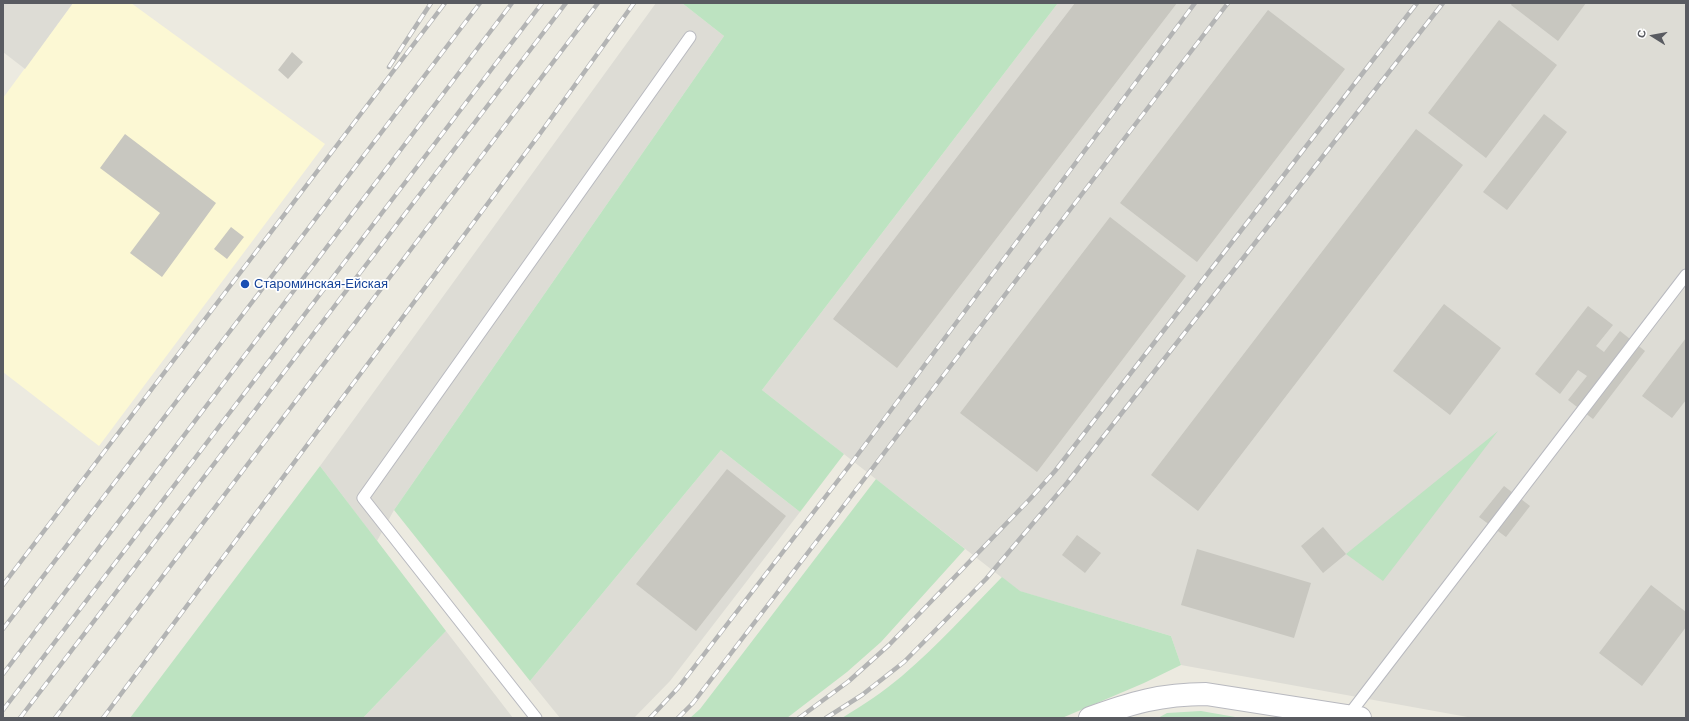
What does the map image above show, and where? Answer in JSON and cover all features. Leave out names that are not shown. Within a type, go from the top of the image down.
[{"type":"street","points":[[1090,718],[1129,704],[1163,696],[1185,694],[1206,694],[1354,717]]},
{"type":"lane","points":[[536,718],[363,498],[690,37]]},
{"type":"lane","points":[[1354,717],[1686,275]]},
{"type":"shaded area","points":[[3,3],[73,3],[25,69],[3,52]]},
{"type":"shaded area","points":[[73,3],[131,3],[325,144],[99,446],[3,372],[3,98]]},
{"type":"shaded area","points":[[656,3],[682,3],[724,36],[394,510],[377,541],[320,466]]},
{"type":"shaded area","points":[[1058,3],[1686,3],[1686,718],[1473,718],[1181,665],[1171,636],[1019,591],[762,390]]},
{"type":"shaded area","points":[[721,450],[800,512],[670,681],[634,718],[560,718],[530,681]]},
{"type":"shaded area","points":[[446,631],[513,718],[363,718]]},
{"type":"green space","points":[[682,3],[1058,3],[762,390],[844,454],[800,512],[721,450],[530,681],[394,510],[724,36]]},
{"type":"green space","points":[[1498,431],[1383,581],[1346,554]]},
{"type":"green space","points":[[320,466],[446,631],[363,718],[130,718]]},
{"type":"green space","points":[[876,479],[965,549],[881,642],[847,672],[787,718],[690,718],[700,709]]},
{"type":"green space","points":[[1002,577],[1020,591],[1171,636],[1181,665],[1144,683],[1062,718],[842,718],[873,698],[915,665]]},
{"type":"green space","points":[[1201,711],[1241,718],[1158,718],[1167,713]]},
{"type":"building","points":[[1075,3],[1177,3],[897,368],[833,319]]},
{"type":"building","points":[[1512,3],[1586,3],[1558,41],[1511,5]]},
{"type":"building","points":[[1268,10],[1345,69],[1197,262],[1120,203]]},
{"type":"building","points":[[1499,20],[1557,65],[1486,158],[1428,113]]},
{"type":"building","points":[[292,52],[303,62],[288,79],[278,70]]},
{"type":"building","points":[[1544,114],[1567,132],[1507,210],[1483,192]]},
{"type":"building","points":[[1416,129],[1463,165],[1198,511],[1151,475]]},
{"type":"building","points":[[125,134],[216,203],[162,277],[130,253],[160,213],[100,168]]},
{"type":"building","points":[[1110,217],[1186,276],[1037,472],[960,413]]},
{"type":"building","points":[[231,227],[244,237],[227,259],[214,249]]},
{"type":"building","points":[[1444,304],[1501,348],[1450,415],[1393,371]]},
{"type":"building","points":[[1588,306],[1613,325],[1596,346],[1604,352],[1620,331],[1645,351],[1593,419],[1568,400],[1587,376],[1578,370],[1560,394],[1535,374]]},
{"type":"building","points":[[1686,338],[1686,400],[1672,418],[1642,396]]},
{"type":"building","points":[[727,469],[786,516],[696,631],[636,584]]},
{"type":"building","points":[[1504,486],[1530,506],[1506,537],[1479,517]]},
{"type":"building","points":[[1323,527],[1346,554],[1323,573],[1301,546]]},
{"type":"building","points":[[1077,535],[1101,553],[1085,573],[1062,555]]},
{"type":"building","points":[[1197,549],[1311,583],[1294,638],[1181,605]]},
{"type":"building","points":[[1651,585],[1686,612],[1686,627],[1642,686],[1599,653]]},
{"type":"railway","points":[[389,67],[431,3]]},
{"type":"railway","points":[[3,585],[445,3]]},
{"type":"railway","points":[[3,629],[480,3]]},
{"type":"railway","points":[[3,674],[512,3]]},
{"type":"railway","points":[[3,710],[542,3]]},
{"type":"railway","points":[[20,718],[566,3]]},
{"type":"railway","points":[[55,718],[598,3]]},
{"type":"railway","points":[[103,718],[539,135],[634,3]]},
{"type":"railway","points":[[650,718],[678,688],[853,461],[1195,3]]},
{"type":"railway","points":[[678,718],[693,703],[1228,3]]},
{"type":"railway","points":[[799,718],[849,681],[889,645],[1030,499],[1055,471],[1417,3]]},
{"type":"railway","points":[[826,718],[862,695],[904,662],[986,579],[1067,483],[1443,3]]},
{"type":"place","name":"Староминская-Ейская","points":[[245,284]]}]
